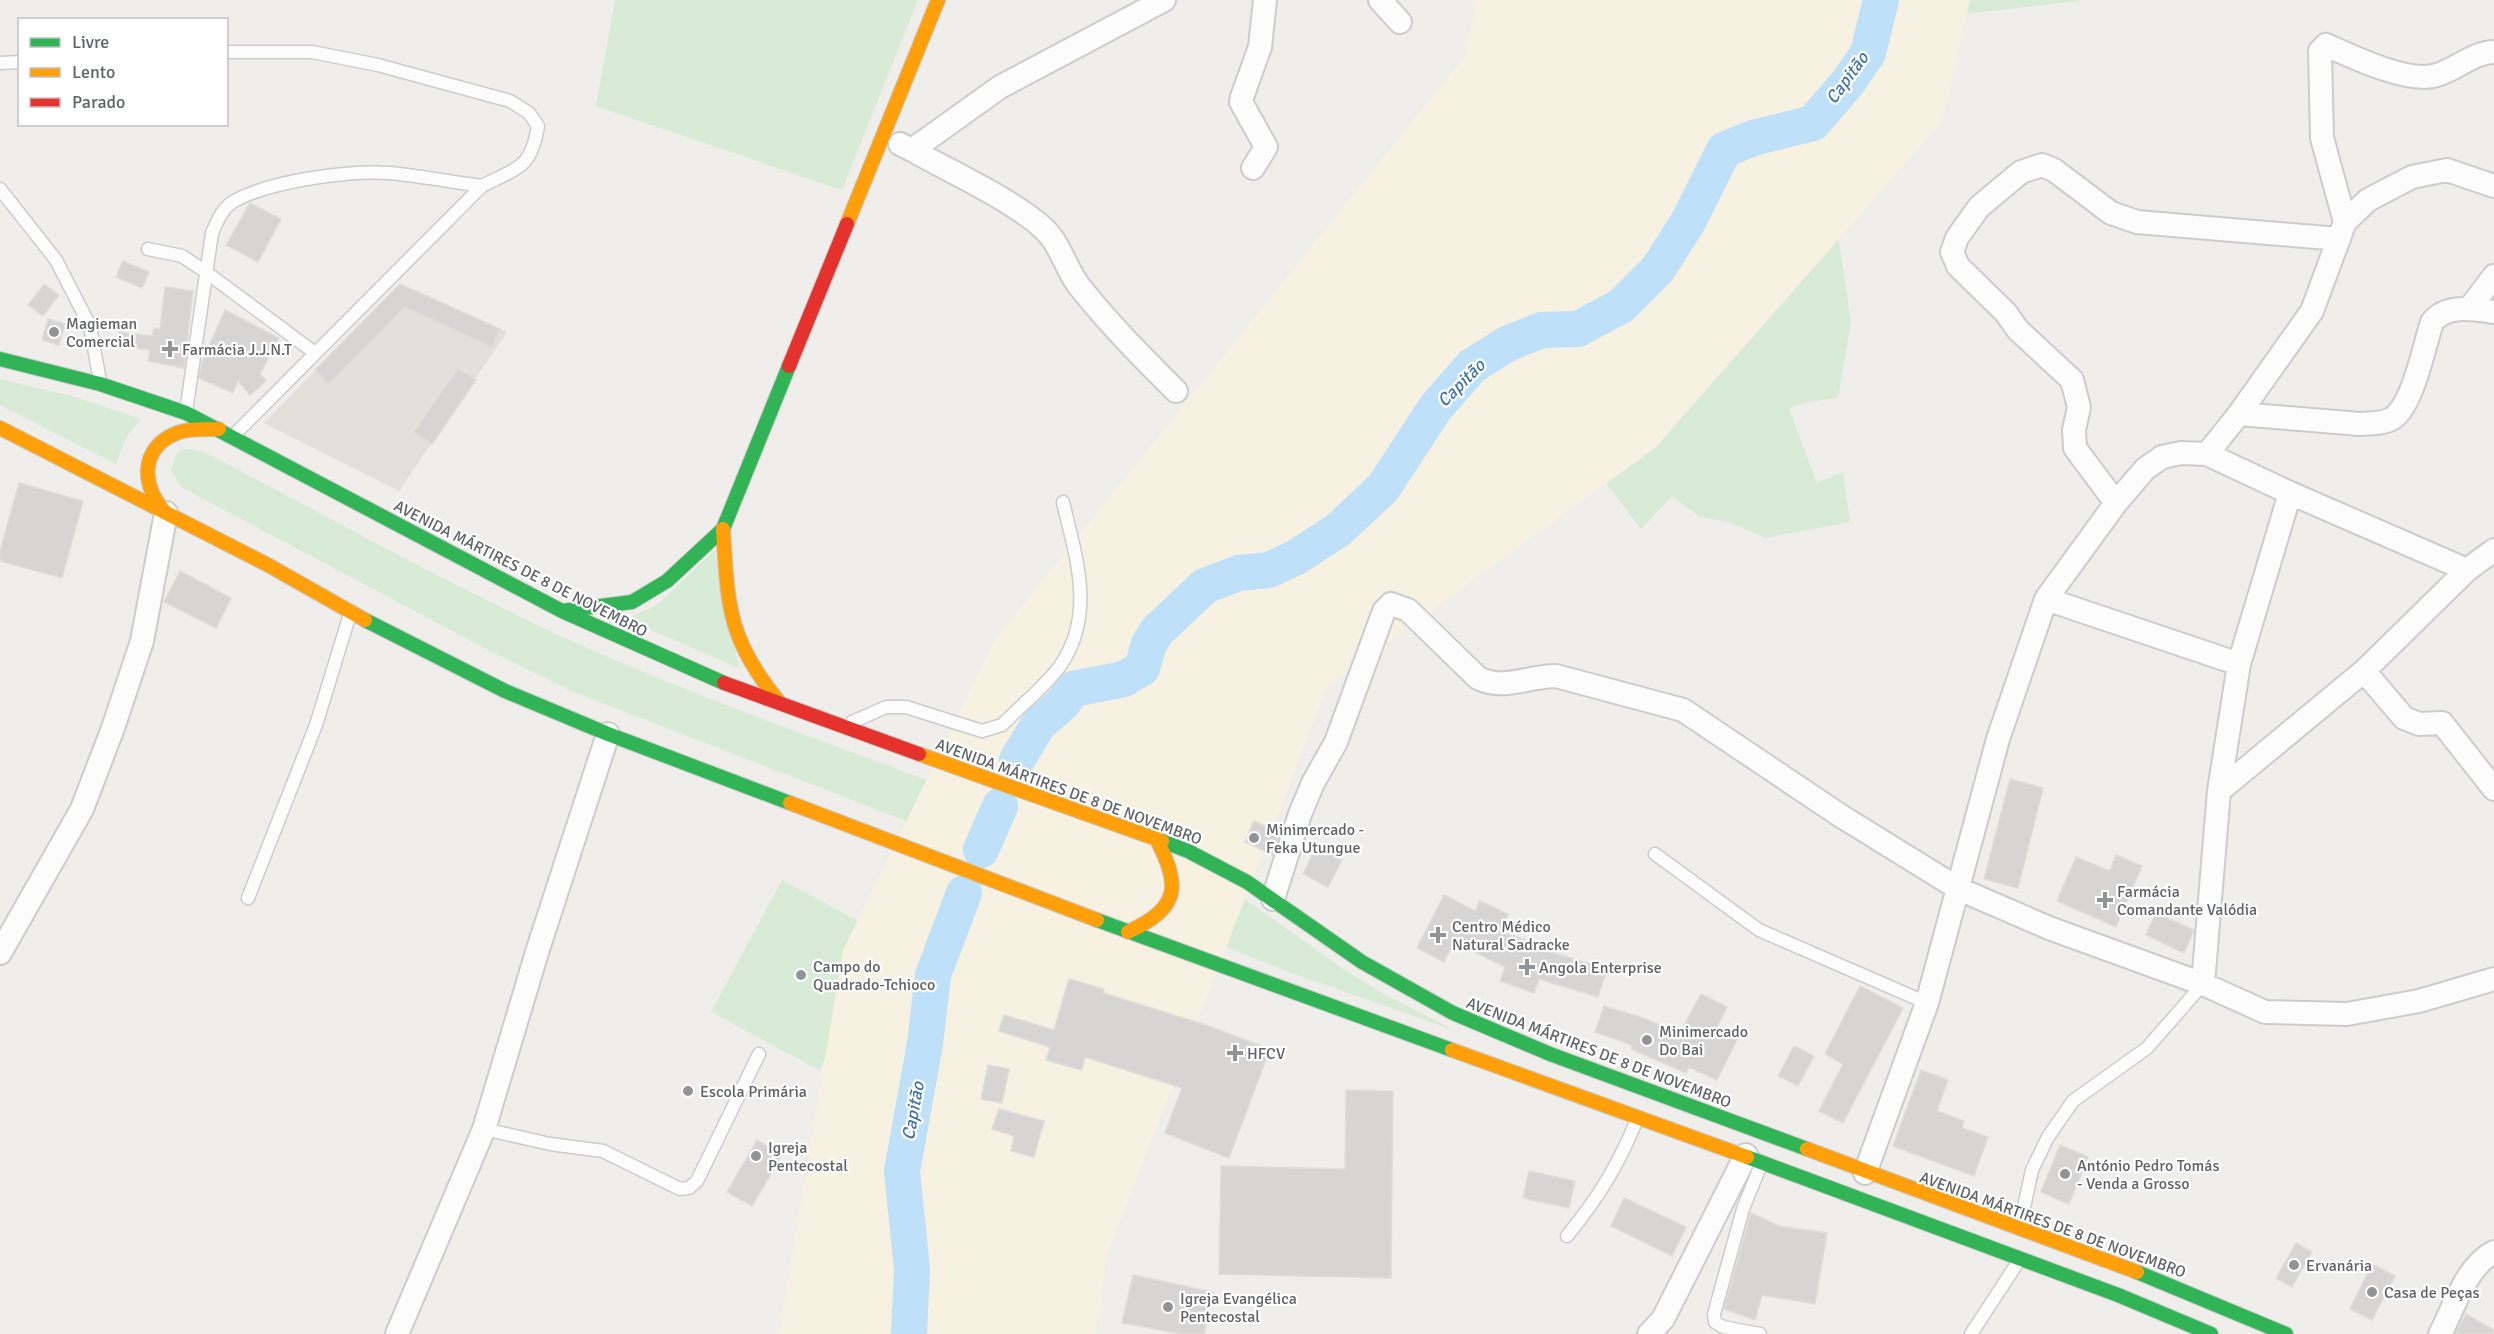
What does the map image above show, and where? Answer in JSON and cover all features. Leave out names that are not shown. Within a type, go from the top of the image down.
[{"type":"main road","points":[[562,611],[632,602],[667,581],[723,529],[938,0]]},
{"type":"main road","name":"AVENIDA MÁRTIRES DE 8 DE NOVEMBRO","points":[[0,359],[100,384],[186,413],[562,611],[708,677],[1156,838],[1219,866],[1273,899],[1362,962],[1453,1013],[1550,1054],[1865,1173],[2167,1283],[2286,1334]]},
{"type":"main road","points":[[0,428],[268,565],[351,613],[504,691],[608,734],[1128,932],[1754,1158],[2021,1258],[2211,1334]]},
{"type":"main road","points":[[166,513],[156,503],[147,483],[154,453],[162,442],[176,433],[219,429]]},
{"type":"main road","points":[[723,529],[728,607],[736,639],[756,676],[780,703]]},
{"type":"main road","points":[[1128,932],[1159,916],[1166,910],[1173,896],[1173,874],[1156,838]]},
{"type":"street","points":[[912,150],[1000,87],[1164,0]]},
{"type":"street","points":[[1253,168],[1266,147],[1241,102],[1260,47],[1265,0]]},
{"type":"street","points":[[1380,0],[1400,22]]},
{"type":"street","points":[[2342,230],[2322,138],[2320,51],[2326,45],[2409,76],[2433,76],[2478,56],[2494,52]]},
{"type":"street","points":[[883,136],[1025,214],[1044,228],[1057,244],[1078,284],[1126,342],[1176,391]]},
{"type":"street","points":[[2116,503],[2075,448],[2074,430],[2079,407],[2072,381],[2018,330],[2006,313],[1958,266],[1953,252],[1957,238],[1979,207],[2021,172],[2042,165],[2054,170],[2111,213],[2137,222],[2342,230]]},
{"type":"street","points":[[2207,454],[2239,414],[2312,311],[2342,230],[2368,200],[2412,177],[2447,170],[2494,186]]},
{"type":"street","points":[[2469,309],[2494,276]]},
{"type":"street","points":[[2239,414],[2360,424],[2378,423],[2392,418],[2405,404],[2432,322],[2439,314],[2469,309],[2494,312]]},
{"type":"street","points":[[1865,1173],[1927,1003],[1998,739],[2046,599],[2116,503],[2145,469],[2162,458],[2181,453],[2207,454],[2467,570],[2494,566]]},
{"type":"street","points":[[2203,984],[2219,791],[2239,664],[2290,493]]},
{"type":"street","points":[[0,953],[81,809],[113,728],[142,641],[166,513]]},
{"type":"street","points":[[2219,791],[2364,670],[2467,570],[2494,550]]},
{"type":"street","points":[[2046,599],[2239,664]]},
{"type":"street","points":[[1273,899],[1305,804],[1336,742],[1384,611],[1391,604],[1408,610],[1478,678],[1492,685],[1505,685],[1537,676],[1556,676],[1683,710],[1841,816],[1959,889],[2049,928],[2203,984],[2265,1012],[2347,1014],[2419,1000],[2494,979]]},
{"type":"street","points":[[2364,670],[2404,718],[2419,724],[2442,723],[2494,789]]},
{"type":"street","points":[[397,1334],[484,1129],[538,949],[608,734]]},
{"type":"street","points":[[1649,1334],[1663,1319],[1754,1158]]},
{"type":"street","points":[[2440,1334],[2470,1275],[2487,1255],[2494,1252]]},
{"type":"lane","points":[[228,52],[312,52],[378,65],[510,101],[530,112],[538,126],[534,150],[526,162],[482,186],[232,436]]},
{"type":"lane","points":[[0,63],[18,62]]},
{"type":"lane","points":[[186,413],[212,233],[220,214],[235,201],[268,188],[326,176],[388,173],[482,186]]},
{"type":"lane","points":[[0,189],[56,260],[90,326],[100,384]]},
{"type":"lane","points":[[148,249],[182,256],[315,353]]},
{"type":"lane","points":[[844,726],[886,707],[906,707],[982,731],[1002,725],[1059,666],[1070,646],[1082,607],[1082,586],[1064,502]]},
{"type":"lane","points":[[248,898],[316,725],[351,613]]},
{"type":"lane","points":[[1654,854],[1759,930],[1927,1003]]},
{"type":"lane","points":[[2019,1230],[2032,1170],[2048,1137],[2073,1101],[2147,1048],[2203,984]]},
{"type":"lane","points":[[484,1129],[550,1144],[603,1150],[680,1190],[689,1188],[697,1181],[759,1054]]},
{"type":"lane","points":[[1567,1236],[1597,1200],[1624,1150],[1638,1116]]},
{"type":"lane","points":[[1754,1158],[1743,1209],[1714,1314],[1715,1322],[1723,1327],[1760,1334]]},
{"type":"lane","points":[[1971,1334],[2021,1258]]},
{"type":"shaded area","points":[[400,284],[507,332],[399,491],[264,423]]},
{"type":"green space","points":[[615,0],[918,0],[842,190],[596,106]]},
{"type":"green space","points":[[1831,0],[2084,0],[1940,17],[1838,235],[1851,322],[1838,398],[1806,402],[1789,409],[1817,483],[1843,472],[1850,522],[1765,538],[1729,522],[1700,517],[1672,496],[1641,529],[1581,450]]},
{"type":"green space","points":[[0,379],[75,397],[141,419],[126,438],[116,464],[0,405]]},
{"type":"green space","points":[[184,449],[206,453],[456,585],[610,658],[762,719],[1020,814],[963,843],[574,692],[492,652],[181,487],[171,470],[177,453]]},
{"type":"green space","points":[[715,550],[739,668],[626,619],[657,605]]},
{"type":"green space","name":"Campo do Quadrado-Tchioco","points":[[782,880],[890,938],[819,1070],[711,1012]]},
{"type":"green space","points":[[1222,883],[1342,968],[1382,993],[1456,1031],[1297,975],[1178,928]]},
{"type":"sand","points":[[1477,0],[1970,0],[1942,122],[1655,448],[1327,687],[1107,1255],[1096,1334],[779,1334],[843,950],[996,638],[1465,56]]},
{"type":"building","points":[[250,203],[281,219],[258,262],[226,245]]},
{"type":"building","points":[[123,261],[149,272],[142,288],[116,277]]},
{"type":"building","points":[[44,284],[59,295],[43,316],[28,305]]},
{"type":"building","points":[[400,284],[500,329],[492,347],[405,307],[329,384],[315,370]]},
{"type":"building","points":[[165,287],[193,291],[184,368],[148,361],[150,350],[117,346],[119,332],[152,336],[154,328],[160,329]]},
{"type":"building","points":[[225,310],[279,338],[260,374],[266,381],[250,395],[238,381],[233,393],[199,378],[202,362]]},
{"type":"building","name":"Magieman Comercial","points":[[48,319],[65,324],[59,345],[42,340]]},
{"type":"building","points":[[458,368],[476,380],[432,444],[414,432]]},
{"type":"building","points":[[19,483],[83,501],[62,578],[0,561],[0,551]]},
{"type":"building","points":[[180,571],[231,598],[216,628],[164,602]]},
{"type":"building","points":[[2010,779],[2043,788],[2018,888],[1984,879]]},
{"type":"building","points":[[1254,821],[1280,832],[1273,855],[1245,842]]},
{"type":"building","points":[[1316,847],[1342,860],[1328,887],[1303,874]]},
{"type":"building","points":[[2116,855],[2142,866],[2116,927],[2057,901],[2076,857],[2110,871]]},
{"type":"building","points":[[1444,895],[1475,911],[1480,901],[1508,914],[1500,931],[1549,948],[1548,951],[1607,969],[1598,997],[1539,979],[1534,993],[1500,981],[1505,967],[1454,942],[1444,962],[1417,948]]},
{"type":"building","points":[[2156,913],[2194,930],[2184,953],[2146,935]]},
{"type":"building","points":[[1069,979],[1104,989],[1103,993],[1206,1025],[1270,1049],[1229,1158],[1165,1133],[1182,1088],[1085,1057],[1082,1070],[1046,1060],[1050,1047],[999,1031],[1004,1015],[1054,1030]]},
{"type":"building","points":[[1860,986],[1903,1008],[1843,1123],[1819,1111],[1843,1064],[1825,1054]]},
{"type":"building","points":[[1701,994],[1727,1007],[1717,1027],[1738,1038],[1717,1080],[1689,1067],[1686,1073],[1631,1049],[1632,1045],[1595,1032],[1604,1006],[1680,1033]]},
{"type":"building","points":[[1794,1046],[1814,1056],[1798,1086],[1778,1076]]},
{"type":"building","points":[[988,1065],[1009,1069],[1002,1103],[981,1099]]},
{"type":"building","points":[[1921,1070],[1948,1080],[1937,1111],[1964,1121],[1962,1128],[1988,1137],[1974,1176],[1893,1146]]},
{"type":"building","points":[[1346,1090],[1393,1091],[1391,1278],[1219,1274],[1221,1166],[1345,1169]]},
{"type":"building","points":[[999,1109],[1044,1121],[1034,1157],[1011,1151],[1014,1136],[992,1129]]},
{"type":"building","points":[[757,1140],[782,1155],[752,1206],[727,1192]]},
{"type":"building","name":"António Pedro Tomás - Venda a Grosso","points":[[2060,1145],[2088,1157],[2069,1204],[2041,1192]]},
{"type":"building","points":[[1529,1171],[1575,1181],[1569,1208],[1523,1198]]},
{"type":"building","points":[[1624,1198],[1686,1227],[1672,1256],[1611,1226]]},
{"type":"building","points":[[1751,1213],[1779,1226],[1827,1233],[1815,1304],[1762,1295],[1755,1320],[1724,1309]]},
{"type":"building","name":"Ervanária","points":[[2296,1243],[2312,1252],[2292,1287],[2276,1278]]},
{"type":"building","name":"Casa de Peças","points":[[2372,1264],[2395,1276],[2372,1320],[2350,1309]]},
{"type":"building","name":"Igreja Evangélica Pentecostal","points":[[1133,1275],[1213,1292],[1204,1334],[1182,1334],[1122,1323]]},
{"type":"building","points":[[2466,1314],[2494,1330],[2494,1334],[2455,1334]]},
{"type":"waterway","name":"Capitão","points":[[1017,760],[1038,725],[1062,704],[1073,689],[1124,679],[1142,668],[1149,644],[1157,631],[1205,586],[1239,573],[1269,570],[1295,558],[1338,530],[1383,488],[1436,407],[1472,366],[1507,344],[1542,330],[1578,329],[1621,306],[1658,269],[1688,222],[1724,150],[1753,138],[1813,123],[1849,81],[1868,53],[1881,0]]},
{"type":"waterway","name":"Capitão","points":[[981,850],[1000,806]]},
{"type":"waterway","name":"Capitão","points":[[909,1334],[912,1269],[902,1171],[925,1044],[933,975],[964,893]]},
{"type":"traffic: fast","points":[[0,359],[100,384],[186,413],[562,611],[724,683]]},
{"type":"traffic: fast","points":[[562,611],[632,602],[667,581],[723,529],[789,366]]},
{"type":"traffic: fast","points":[[365,620],[505,691],[608,734],[790,803]]},
{"type":"traffic: fast","points":[[1162,841],[1188,851],[1247,882],[1362,962],[1453,1013],[1550,1054],[1807,1149]]},
{"type":"traffic: fast","points":[[1097,920],[1452,1050]]},
{"type":"traffic: fast","points":[[1747,1157],[2118,1295],[2211,1334]]},
{"type":"traffic: fast","points":[[2137,1272],[2286,1334]]},
{"type":"traffic: slow","points":[[847,224],[938,0]]},
{"type":"traffic: slow","points":[[0,428],[268,565],[365,620]]},
{"type":"traffic: slow","points":[[166,513],[158,503],[148,480],[150,458],[156,448],[182,431],[219,429]]},
{"type":"traffic: slow","points":[[723,529],[730,602],[740,641],[763,681],[780,703]]},
{"type":"traffic: slow","points":[[919,754],[1162,841]]},
{"type":"traffic: slow","points":[[790,803],[1097,920]]},
{"type":"traffic: slow","points":[[1128,932],[1158,914],[1171,894],[1172,883],[1169,870],[1156,838]]},
{"type":"traffic: slow","points":[[1452,1050],[1747,1157]]},
{"type":"traffic: slow","points":[[1807,1149],[2137,1272]]},
{"type":"traffic: jam","points":[[789,366],[847,224]]},
{"type":"traffic: jam","points":[[724,683],[919,754]]},
{"type":"place","name":"Magieman Comercial","points":[[54,332]]},
{"type":"place","name":"Farmácia J.J.N.T","points":[[170,349]]},
{"type":"place","name":"Minimercado - Feka Utungue","points":[[1254,838]]},
{"type":"place","name":"Farmácia Comandante Valódia","points":[[2105,900]]},
{"type":"place","name":"Centro Médico Natural Sadracke","points":[[1438,935]]},
{"type":"place","name":"Angola Enterprise","points":[[1527,967]]},
{"type":"place","name":"Campo do Quadrado-Tchioco","points":[[801,975]]},
{"type":"place","name":"Minimercado Do Bai","points":[[1647,1040]]},
{"type":"place","name":"HFCV","points":[[1235,1053]]},
{"type":"place","name":"Escola Primária","points":[[688,1091]]},
{"type":"place","name":"Igreja Pentecostal","points":[[756,1156]]},
{"type":"place","name":"António Pedro Tomás - Venda a Grosso","points":[[2065,1174]]},
{"type":"place","name":"Ervanária","points":[[2294,1265]]},
{"type":"place","name":"Casa de Peças","points":[[2372,1292]]},
{"type":"place","name":"Igreja Evangélica Pentecostal","points":[[1168,1307]]}]
